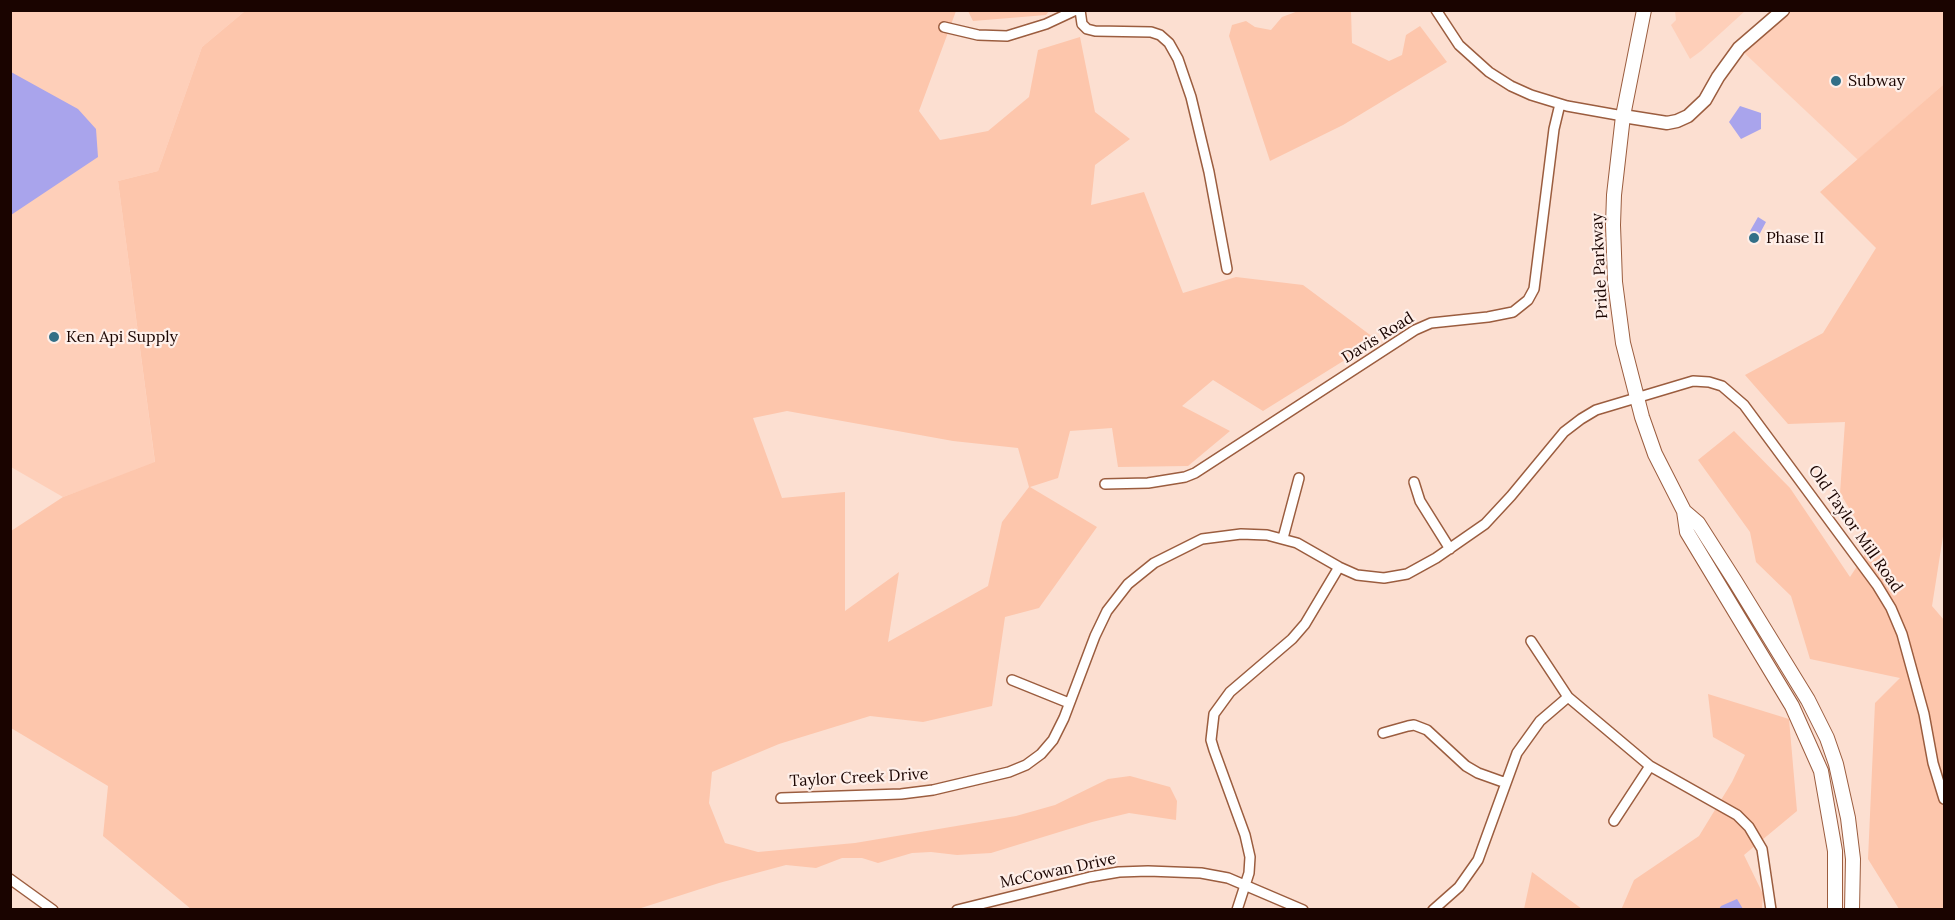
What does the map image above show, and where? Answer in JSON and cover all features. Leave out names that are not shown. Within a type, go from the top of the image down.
[{"type":"main road","name":"Pride Parkway","points":[[1644,10],[1623,116],[1614,195],[1613,253],[1619,320],[1636,398],[1655,454],[1684,511],[1687,532],[1792,706],[1821,771],[1835,851],[1835,909]]},
{"type":"main road","name":"Pride Parkway","points":[[1684,511],[1698,524],[1735,581],[1808,700],[1827,738],[1843,791],[1852,841],[1852,909]]},
{"type":"street","points":[[944,27],[978,35],[1007,36],[1047,24],[1078,10],[1082,24],[1087,29],[1151,32],[1170,43],[1178,58],[1191,97],[1209,172],[1227,269]]},
{"type":"street","points":[[1436,10],[1459,45],[1490,72],[1511,86],[1560,104],[1667,123],[1688,116],[1705,100],[1739,48],[1783,10]]},
{"type":"street","name":"Davis Road","points":[[1105,484],[1148,483],[1196,473],[1416,330],[1431,323],[1513,312],[1528,300],[1534,289],[1554,129],[1560,104]]},
{"type":"street","name":"Old Taylor Mill Road","points":[[1636,398],[1693,381],[1709,382],[1722,386],[1744,405],[1839,531],[1891,608],[1908,655],[1924,714],[1933,763],[1944,799]]},
{"type":"street","name":"Taylor Creek Drive","points":[[781,798],[901,794],[933,790],[1009,772],[1026,765],[1041,754],[1053,740],[1107,611],[1136,577],[1154,563],[1202,539],[1241,534],[1267,535],[1297,543],[1338,567],[1367,577],[1400,576],[1419,569],[1469,536],[1498,510],[1572,425],[1596,410],[1636,398]]},
{"type":"street","points":[[1282,538],[1299,478]]},
{"type":"street","points":[[1414,482],[1420,501],[1450,549]]},
{"type":"street","points":[[1237,909],[1250,866],[1248,848],[1214,750],[1211,726],[1214,714],[1230,692],[1293,639],[1305,624],[1338,567]]},
{"type":"street","points":[[1531,641],[1568,697],[1650,766],[1737,815],[1749,827],[1762,849],[1771,909]]},
{"type":"street","points":[[1012,681],[1069,703]]},
{"type":"street","points":[[1433,909],[1459,887],[1478,860],[1517,753],[1540,721],[1568,697]]},
{"type":"street","points":[[1383,733],[1414,725],[1427,730],[1466,766],[1506,783]]},
{"type":"street","points":[[1614,820],[1650,766]]},
{"type":"street","name":"McCowan Drive","points":[[957,909],[1090,877],[1119,872],[1148,871],[1201,873],[1228,878],[1303,909]]},
{"type":"street","points":[[10,879],[53,909]]},
{"type":"shaded area","points":[[1301,10],[1351,11],[1352,43],[1389,61],[1402,55],[1406,35],[1420,26],[1447,62],[1343,125],[1270,161],[1229,36],[1232,25],[1246,21],[1255,27],[1271,30],[1282,17]]},
{"type":"shaded area","points":[[1675,10],[1745,11],[1690,59],[1671,25],[1676,20]]},
{"type":"shaded area","points":[[11,11],[245,11],[202,47],[158,171],[118,181],[155,463],[63,497],[11,467]]},
{"type":"shaded area","points":[[245,11],[956,11],[919,111],[940,140],[988,131],[1029,97],[1038,50],[1080,37],[1095,112],[1130,139],[1095,165],[1091,205],[1144,192],[1183,293],[1236,277],[1303,285],[1377,340],[1263,411],[1213,380],[1182,406],[1230,431],[1188,466],[1118,467],[1112,428],[1070,431],[1058,478],[1030,487],[1097,527],[1039,608],[1005,617],[992,706],[923,722],[870,716],[779,744],[712,772],[709,803],[725,843],[758,852],[855,843],[1016,816],[1055,805],[1108,779],[1130,776],[1170,787],[1177,801],[1176,820],[1129,813],[991,853],[957,855],[931,852],[912,853],[878,863],[862,858],[842,858],[816,868],[786,865],[719,883],[638,909],[191,909],[103,836],[108,786],[11,728],[11,531],[63,497],[155,462],[118,181],[158,171],[202,47]],"holes":[[[787,411],[953,441],[1018,448],[1029,487],[1002,522],[988,586],[888,642],[899,572],[845,611],[845,492],[782,498],[753,418]]]},
{"type":"shaded area","points":[[968,11],[1049,11],[1046,15],[973,21]]},
{"type":"shaded area","points":[[1783,11],[1944,11],[1944,84],[1858,160],[1739,48]]},
{"type":"shaded area","points":[[11,72],[78,109],[96,129],[98,157],[11,215]]},
{"type":"shaded area","points":[[1944,84],[1944,530],[1932,606],[1944,620],[1944,909],[1899,909],[1868,859],[1875,703],[1900,678],[1810,659],[1791,596],[1756,562],[1750,532],[1698,460],[1734,431],[1790,488],[1850,577],[1871,545],[1840,493],[1845,422],[1788,424],[1745,375],[1823,333],[1876,248],[1820,192]]},
{"type":"shaded area","points":[[1740,106],[1761,113],[1761,129],[1741,139],[1729,122]]},
{"type":"shaded area","points":[[1758,217],[1766,222],[1758,237],[1750,231]]},
{"type":"shaded area","points":[[1708,694],[1789,719],[1797,811],[1744,855],[1763,894],[1762,909],[1621,910],[1634,880],[1699,836],[1732,782],[1745,755],[1713,737]]},
{"type":"shaded area","points":[[1532,872],[1582,909],[1524,909]]},
{"type":"shaded area","points":[[1737,899],[1743,909],[1719,909],[1721,906]]},
{"type":"place","name":"Subway","points":[[1836,81]]},
{"type":"place","name":"Phase II","points":[[1754,238]]},
{"type":"place","name":"Ken Api Supply","points":[[54,337]]}]
